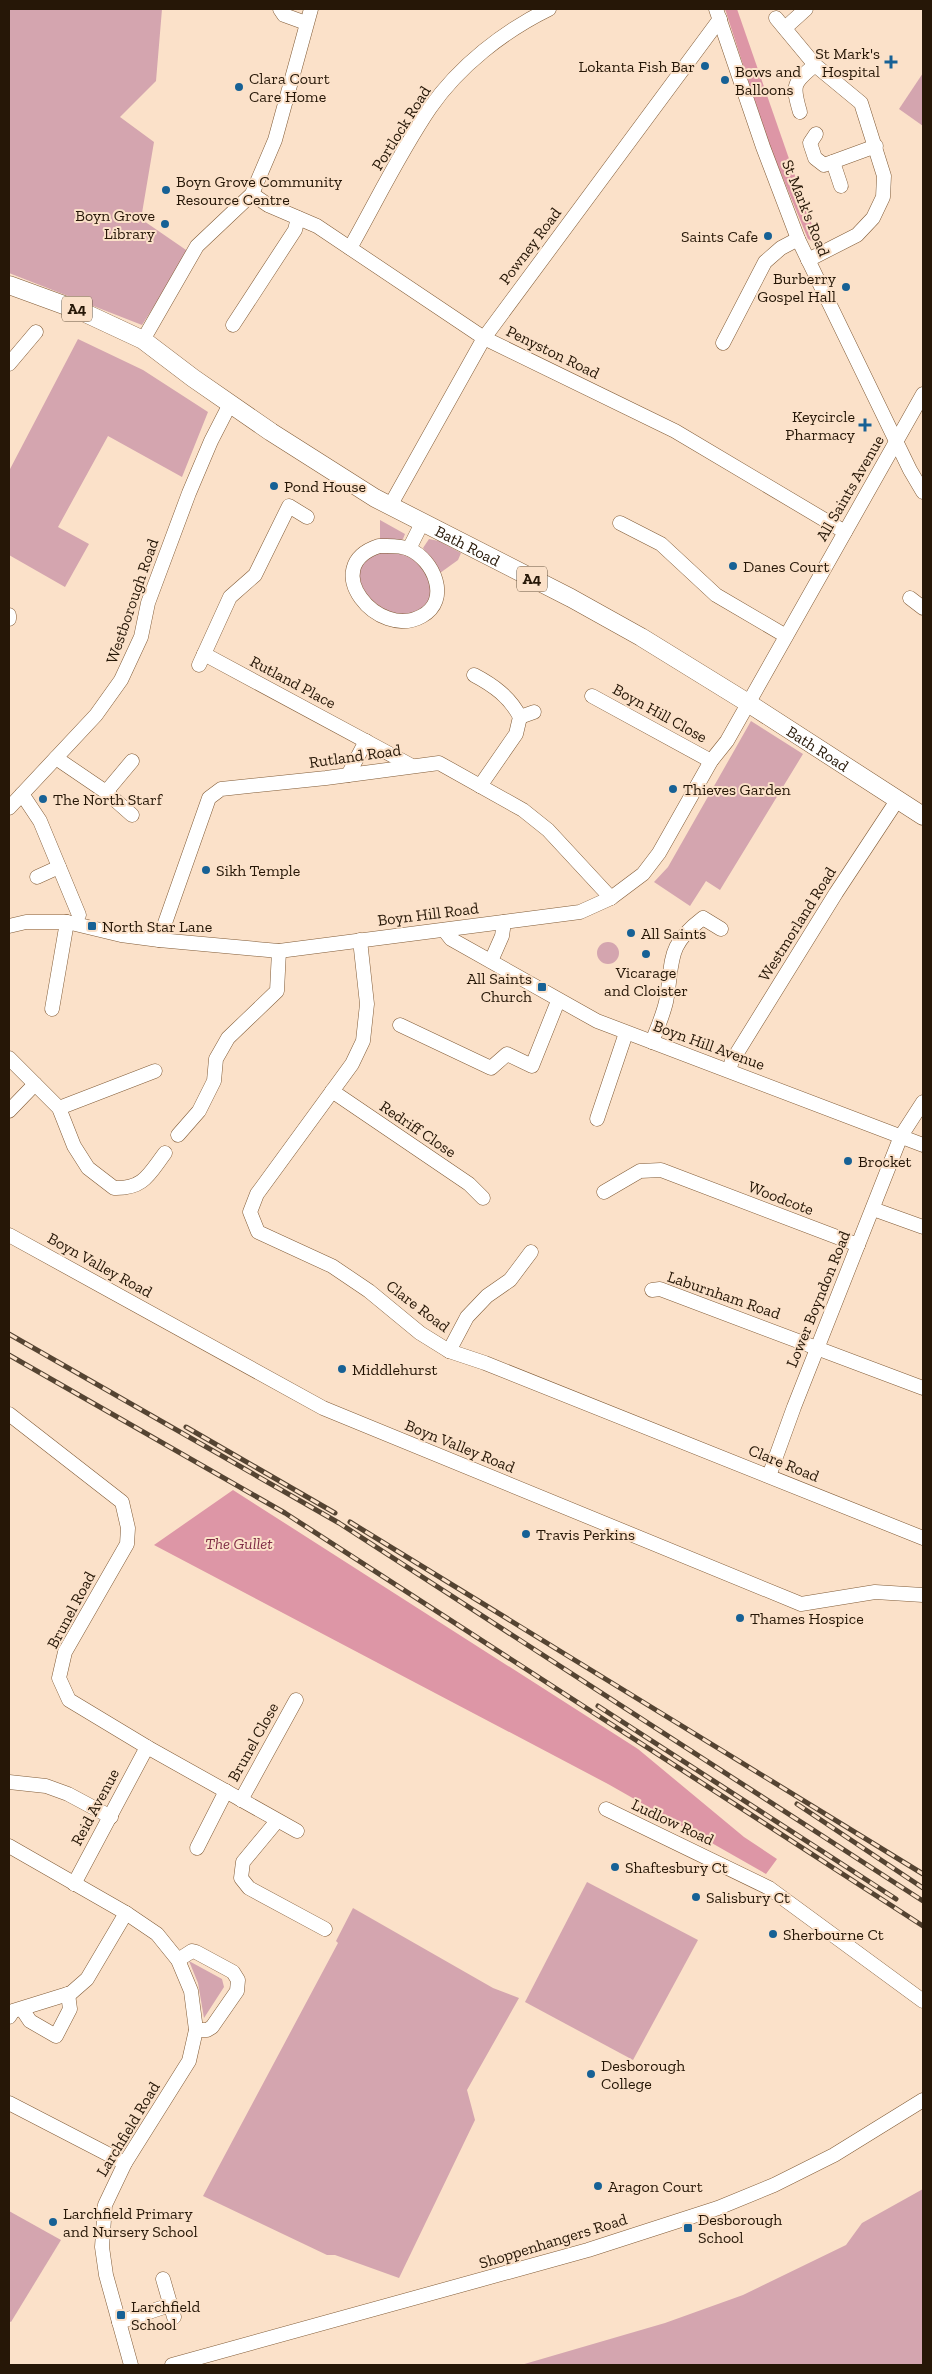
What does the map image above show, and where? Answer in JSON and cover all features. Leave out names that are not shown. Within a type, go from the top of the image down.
[{"type":"main road","name":"Bath Road","points":[[9,285],[83,312],[142,340],[230,404],[319,464],[390,506],[579,602],[641,637],[748,703],[923,816]]},
{"type":"street","points":[[280,9],[284,15],[306,23]]},
{"type":"street","points":[[142,340],[197,246],[252,194],[275,140],[311,9]]},
{"type":"street","name":"Portlock Road","points":[[350,248],[430,108],[450,84],[482,53],[517,26],[549,9]]},
{"type":"street","points":[[806,9],[780,23],[815,65],[861,103],[884,176],[883,197],[872,218],[857,235],[808,260]]},
{"type":"street","name":"St Mark's Road","points":[[718,14],[763,147],[798,239],[896,442],[923,492]]},
{"type":"street","name":"Powney Road","points":[[390,506],[484,338],[718,14]]},
{"type":"street","points":[[800,112],[793,90],[797,79],[815,65]]},
{"type":"street","points":[[816,134],[810,143],[815,158],[824,165],[876,146]]},
{"type":"street","points":[[833,162],[840,186]]},
{"type":"street","name":"Penyston Road","points":[[252,194],[268,205],[317,226],[484,338],[675,431],[845,532]]},
{"type":"street","points":[[234,325],[295,230],[298,218]]},
{"type":"street","points":[[723,343],[765,262],[781,248],[798,239]]},
{"type":"street","points":[[9,364],[36,332]]},
{"type":"street","name":"All Saints Avenue","points":[[748,703],[923,394]]},
{"type":"street","name":"Westborough Road","points":[[9,808],[96,715],[121,680],[133,659],[141,637],[148,603],[189,494],[211,441],[230,404]]},
{"type":"street","name":"Rutland Place","points":[[307,517],[289,506],[255,575],[230,597],[202,659],[412,766]]},
{"type":"street","points":[[409,550],[422,523]]},
{"type":"street","points":[[620,523],[661,544],[716,594],[786,636]]},
{"type":"street","points":[[389,546],[409,550],[427,564],[435,578],[438,586],[435,602],[422,616],[414,619],[406,621],[386,618],[366,605],[358,597],[353,587],[354,570],[362,555],[371,549],[389,546]]},
{"type":"street","points":[[910,598],[923,608]]},
{"type":"street","points":[[474,674],[489,683],[513,704],[520,717],[516,734],[480,786]]},
{"type":"street","name":"Boyn Hill Close","points":[[592,696],[711,760]]},
{"type":"street","name":"Boyn Hill Road","points":[[9,926],[26,922],[73,919],[121,934],[159,940],[279,951],[580,912],[611,898],[643,874],[659,853],[711,760],[727,741],[748,703]]},
{"type":"street","points":[[520,717],[534,712]]},
{"type":"street","points":[[348,775],[366,741]]},
{"type":"street","points":[[56,758],[106,792],[132,815]]},
{"type":"street","points":[[106,792],[132,762]]},
{"type":"street","name":"Rutland Road","points":[[159,940],[209,798],[221,789],[439,763],[523,810],[548,830],[611,898]]},
{"type":"street","points":[[22,794],[40,821],[59,868],[73,919],[52,1009]]},
{"type":"street","name":"Westmorland Road","points":[[729,1070],[732,1062],[836,894],[898,799]]},
{"type":"street","points":[[37,877],[59,868]]},
{"type":"street","points":[[652,1042],[666,1003],[671,956],[678,942],[688,929],[703,918],[721,929]]},
{"type":"street","points":[[491,961],[502,936],[504,922]]},
{"type":"street","name":"Boyn Hill Avenue","points":[[444,930],[450,939],[558,1001],[597,1021],[923,1145]]},
{"type":"street","name":"Clare Road","points":[[360,940],[367,1004],[363,1041],[352,1064],[257,1194],[250,1212],[258,1232],[332,1266],[370,1291],[420,1333],[449,1351],[485,1362],[923,1538]]},
{"type":"street","points":[[178,1135],[199,1111],[214,1081],[216,1059],[228,1038],[278,991],[279,951]]},
{"type":"street","points":[[400,1025],[491,1068],[507,1054],[532,1066],[558,1001]]},
{"type":"street","points":[[598,1120],[626,1033]]},
{"type":"street","points":[[9,1058],[58,1108],[74,1146],[88,1168],[114,1188],[135,1187],[144,1181],[165,1152]]},
{"type":"street","points":[[58,1108],[155,1071]]},
{"type":"street","points":[[9,1111],[35,1084]]},
{"type":"street","name":"Redriff Close","points":[[332,1091],[469,1184],[483,1198]]},
{"type":"street","name":"Lower Boyndon Road","points":[[769,1476],[817,1347],[901,1136],[923,1102]]},
{"type":"street","name":"Woodcote","points":[[604,1192],[640,1171],[660,1170],[690,1187],[858,1245]]},
{"type":"street","points":[[873,1208],[923,1227]]},
{"type":"street","name":"Boyn Valley Road","points":[[9,1235],[323,1408],[801,1604],[875,1592],[923,1595]]},
{"type":"street","points":[[449,1351],[467,1316],[487,1296],[510,1280],[531,1252]]},
{"type":"street","name":"Laburnham Road","points":[[652,1290],[660,1289],[923,1388]]},
{"type":"street","name":"Brunel Road","points":[[9,1414],[122,1502],[128,1528],[127,1544],[65,1652],[60,1678],[69,1700],[147,1747],[297,1832]]},
{"type":"street","name":"Brunel Close","points":[[241,1800],[296,1700]]},
{"type":"street","name":"Reid Avenue","points":[[74,1884],[147,1747]]},
{"type":"street","points":[[9,1782],[46,1786],[68,1794],[110,1817]]},
{"type":"street","points":[[197,1848],[226,1791]]},
{"type":"street","name":"Ludlow Road","points":[[606,1809],[769,1888],[923,2001]]},
{"type":"street","points":[[277,1821],[243,1862],[241,1878],[249,1888],[325,1929]]},
{"type":"street","name":"Larchfield Road","points":[[9,1846],[126,1913],[157,1934],[178,1960],[191,1991],[196,2030],[189,2061],[125,2163],[105,2205],[102,2247],[106,2275],[131,2365]]},
{"type":"street","points":[[9,2017],[13,2012],[68,1994],[87,1979],[126,1913]]},
{"type":"street","points":[[178,1960],[192,1951],[196,1952],[233,1972],[238,1980],[237,1990],[212,2027],[207,2030],[196,2030]]},
{"type":"street","points":[[22,2009],[30,2022],[56,2036],[70,2009],[68,1994]]},
{"type":"street","name":"Shoppenhangers Road","points":[[172,2365],[588,2250],[718,2208],[774,2185],[834,2155],[923,2100]]},
{"type":"street","points":[[9,2103],[125,2163]]},
{"type":"street","points":[[119,2322],[172,2310],[163,2278]]},
{"type":"shaded area","points":[[9,9],[162,9],[156,81],[120,117],[154,142],[141,219],[189,252],[142,325],[9,273]]},
{"type":"shaded area","points":[[923,73],[923,126],[899,109]]},
{"type":"shaded area","points":[[78,339],[143,370],[208,412],[182,477],[108,436],[58,527],[89,544],[65,587],[9,555],[9,471]]},
{"type":"shaded area","points":[[380,520],[405,534],[403,539],[380,540]]},
{"type":"shaded area","points":[[429,539],[439,541],[461,553],[458,560],[440,573],[423,548]]},
{"type":"shaded area","points":[[388,551],[416,561],[423,567],[431,583],[430,604],[408,617],[391,614],[362,594],[357,568],[375,553]]},
{"type":"shaded area","points":[[751,721],[803,754],[720,890],[706,881],[690,906],[654,882],[668,867]]},
{"type":"shaded area","points":[[608,942],[616,945],[619,953],[616,961],[608,964],[600,961],[597,953],[600,945]]},
{"type":"shaded area","points":[[587,1882],[698,1940],[633,2060],[525,2002]]},
{"type":"shaded area","points":[[353,1908],[493,1988],[519,1998],[467,2090],[475,2120],[399,2278],[335,2255],[327,2255],[203,2196],[338,1943],[336,1941]]},
{"type":"shaded area","points":[[189,1961],[222,1979],[224,1987],[204,2018],[198,1983]]},
{"type":"shaded area","points":[[923,2189],[923,2365],[521,2365],[665,2323],[743,2295],[846,2245],[862,2223]]},
{"type":"shaded area","points":[[9,2211],[61,2240],[11,2322],[9,2321]]},
{"type":"green space","points":[[725,9],[737,9],[819,245],[808,239],[768,142]]},
{"type":"green space","name":"The Gullet","points":[[233,1490],[638,1749],[744,1837],[777,1859],[766,1874],[608,1784],[154,1545]]},
{"type":"railway","points":[[9,1334],[339,1523],[923,1901]]},
{"type":"railway","points":[[9,1355],[285,1513],[923,1926]]},
{"type":"railway","points":[[186,1427],[335,1513]]},
{"type":"railway","points":[[350,1522],[923,1874]]},
{"type":"railway","points":[[598,1706],[896,1899]]},
{"type":"railway","points":[[797,1804],[923,1888]]},
{"type":"place","name":"St Mark's Hospital","points":[[891,62]]},
{"type":"place","name":"Lokanta Fish Bar","points":[[705,66]]},
{"type":"place","name":"Bows and Balloons","points":[[725,80]]},
{"type":"place","name":"Clara Court Care Home","points":[[239,87]]},
{"type":"place","name":"Boyn Grove Community Resource Centre","points":[[166,190]]},
{"type":"place","name":"Boyn Grove Library","points":[[165,224]]},
{"type":"place","name":"Saints Cafe","points":[[768,236]]},
{"type":"place","name":"Burberry Gospel Hall","points":[[846,287]]},
{"type":"place","name":"Keycircle Pharmacy","points":[[865,425]]},
{"type":"place","name":"Pond House","points":[[274,486]]},
{"type":"place","name":"Danes Court","points":[[733,566]]},
{"type":"place","name":"Thieves Garden","points":[[673,789]]},
{"type":"place","name":"The North Starf","points":[[43,799]]},
{"type":"place","name":"Sikh Temple","points":[[206,870]]},
{"type":"place","name":"North Star Lane","points":[[92,926]]},
{"type":"place","name":"All Saints","points":[[631,933]]},
{"type":"place","name":"Vicarage and Cloister","points":[[646,954]]},
{"type":"place","name":"All Saints Church","points":[[542,987]]},
{"type":"place","name":"Brocket","points":[[848,1161]]},
{"type":"place","name":"Middlehurst","points":[[342,1369]]},
{"type":"place","name":"Travis Perkins","points":[[526,1534]]},
{"type":"place","name":"Thames Hospice","points":[[740,1618]]},
{"type":"place","name":"Shaftesbury Ct","points":[[615,1867]]},
{"type":"place","name":"Salisbury Ct","points":[[696,1897]]},
{"type":"place","name":"Sherbourne Ct","points":[[773,1934]]},
{"type":"place","name":"Desborough College","points":[[591,2074]]},
{"type":"place","name":"Aragon Court","points":[[598,2186]]},
{"type":"place","name":"Larchfield Primary and Nursery School","points":[[53,2222]]},
{"type":"place","name":"Desborough School","points":[[688,2228]]},
{"type":"place","name":"Larchfield School","points":[[121,2315]]}]
